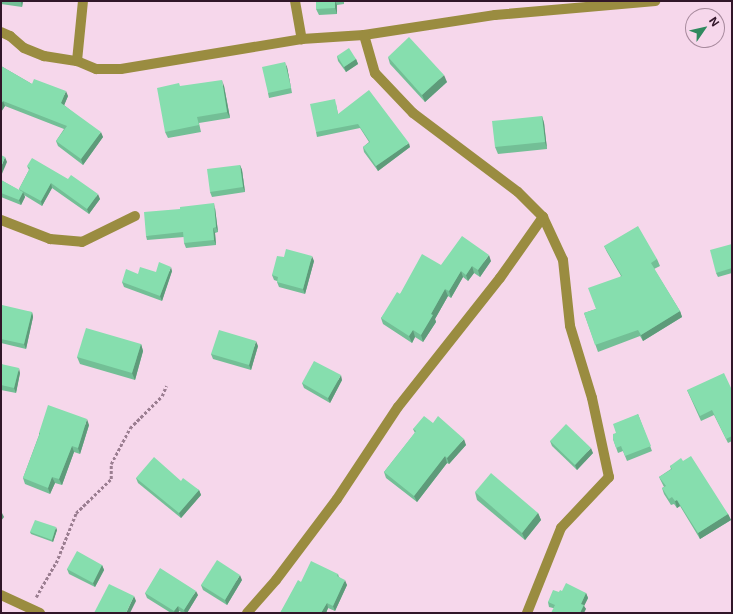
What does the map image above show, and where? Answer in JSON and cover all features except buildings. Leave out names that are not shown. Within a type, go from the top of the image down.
[{"type":"street","points":[[77,61],[83,1]]},
{"type":"street","points":[[295,1],[302,39]]},
{"type":"street","points":[[1,32],[10,36],[24,48],[44,56],[77,61],[96,69],[121,69],[302,39],[364,35],[495,15],[655,1]]},
{"type":"street","points":[[364,35],[375,73],[413,113],[518,192],[543,217],[563,260],[570,326],[592,398],[609,477],[561,528],[527,613]]},
{"type":"street","points":[[2,224],[50,239],[82,242],[135,216]]},
{"type":"street","points":[[247,613],[276,580],[337,499],[398,407],[500,278],[543,217]]},
{"type":"street","points":[[1,595],[40,613]]},
{"type":"path","points":[[29,607],[56,563],[76,513],[111,479],[111,464],[130,428],[162,396],[166,386]]}]
